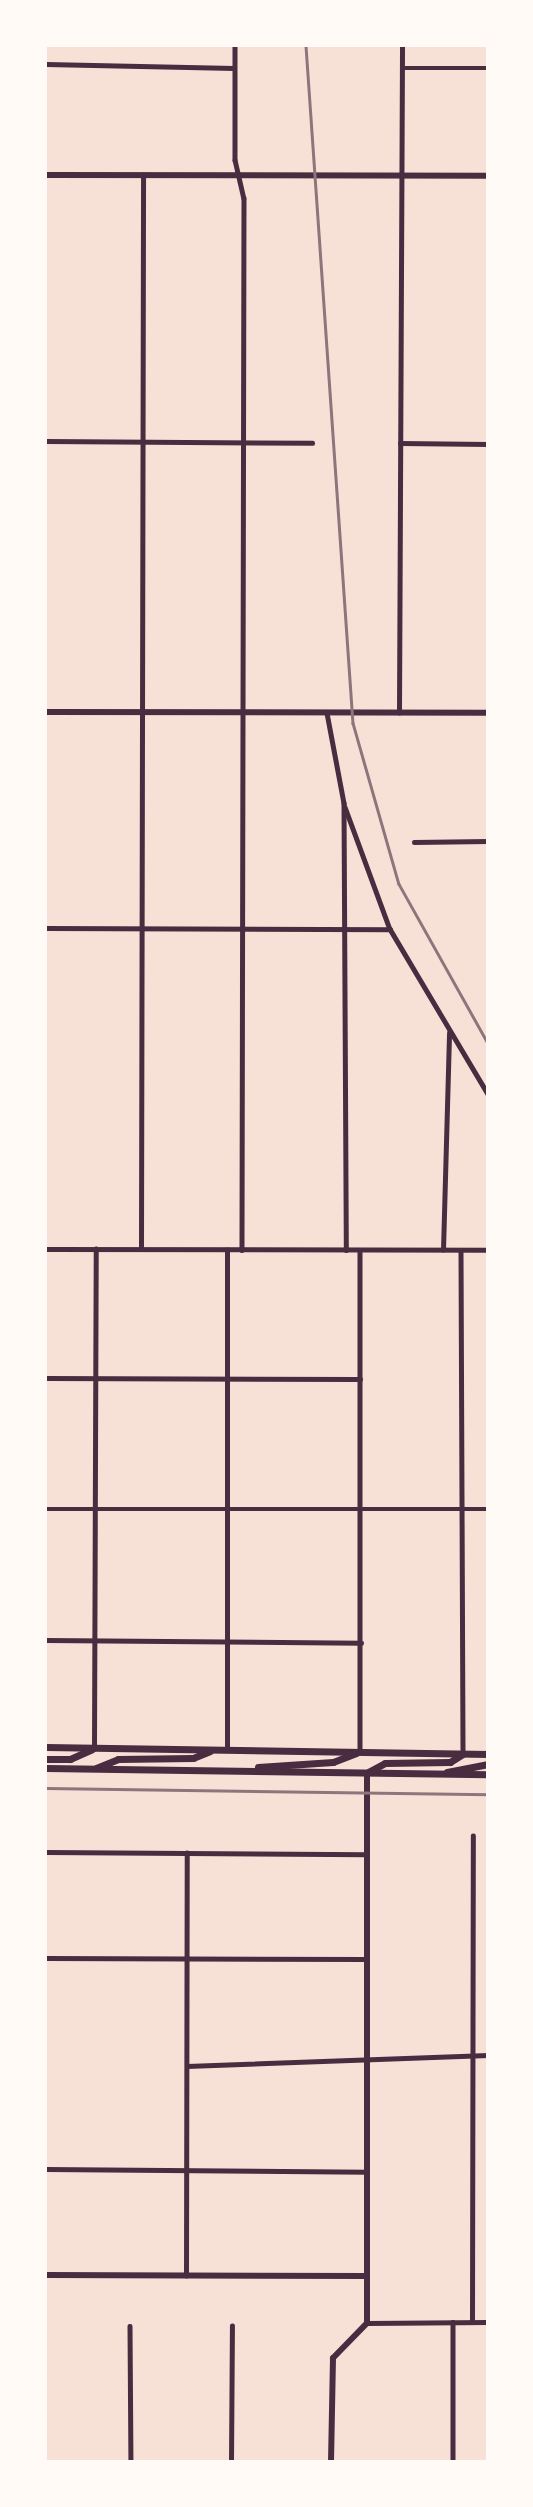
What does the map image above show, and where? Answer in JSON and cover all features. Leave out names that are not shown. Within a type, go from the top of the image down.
[{"type":"main road","points":[[46,1747],[488,1754]]},
{"type":"main road","points":[[46,1759],[70,1759],[94,1748]]},
{"type":"main road","points":[[95,1769],[118,1759],[192,1758],[214,1749]]},
{"type":"main road","points":[[247,1770],[282,1762],[333,1762],[360,1751]]},
{"type":"main road","points":[[367,1773],[385,1763],[450,1762],[463,1754]]},
{"type":"main road","points":[[443,1774],[488,1764]]},
{"type":"main road","points":[[46,1768],[488,1774]]},
{"type":"street","points":[[234,46],[237,174],[244,198],[242,1250]]},
{"type":"street","points":[[399,713],[402,46]]},
{"type":"street","points":[[46,64],[234,68]]},
{"type":"street","points":[[402,68],[488,68]]},
{"type":"street","points":[[46,175],[488,176]]},
{"type":"street","points":[[141,1249],[143,175]]},
{"type":"street","points":[[46,441],[312,443]]},
{"type":"street","points":[[400,443],[488,444]]},
{"type":"street","points":[[46,712],[488,713]]},
{"type":"street","points":[[327,713],[344,803],[390,929],[488,1094]]},
{"type":"street","points":[[344,803],[346,1250]]},
{"type":"street","points":[[414,842],[488,841]]},
{"type":"street","points":[[46,928],[390,929]]},
{"type":"street","points":[[443,1250],[449,1032]]},
{"type":"street","points":[[46,1249],[488,1250]]},
{"type":"street","points":[[94,1748],[96,1249]]},
{"type":"street","points":[[227,1749],[228,1250]]},
{"type":"street","points":[[360,1250],[360,1751]]},
{"type":"street","points":[[461,1250],[463,1754]]},
{"type":"street","points":[[46,1378],[360,1379]]},
{"type":"street","points":[[46,1509],[488,1509]]},
{"type":"street","points":[[46,1640],[360,1643]]},
{"type":"street","points":[[331,2462],[333,2358],[367,2323],[367,1773]]},
{"type":"street","points":[[472,2322],[474,1836]]},
{"type":"street","points":[[46,1852],[367,1854]]},
{"type":"street","points":[[186,2276],[187,1853]]},
{"type":"street","points":[[46,1958],[369,1959]]},
{"type":"street","points":[[187,2066],[367,2064],[384,2056],[488,2055]]},
{"type":"street","points":[[46,2169],[367,2172]]},
{"type":"street","points":[[46,2275],[368,2276]]},
{"type":"street","points":[[453,2322],[453,2462]]},
{"type":"street","points":[[367,2323],[488,2322]]},
{"type":"street","points":[[130,2326],[131,2462]]},
{"type":"street","points":[[231,2462],[232,2326]]},
{"type":"railway","points":[[306,46],[353,723],[399,884],[488,1043]]},
{"type":"railway","points":[[46,1788],[488,1794]]}]
